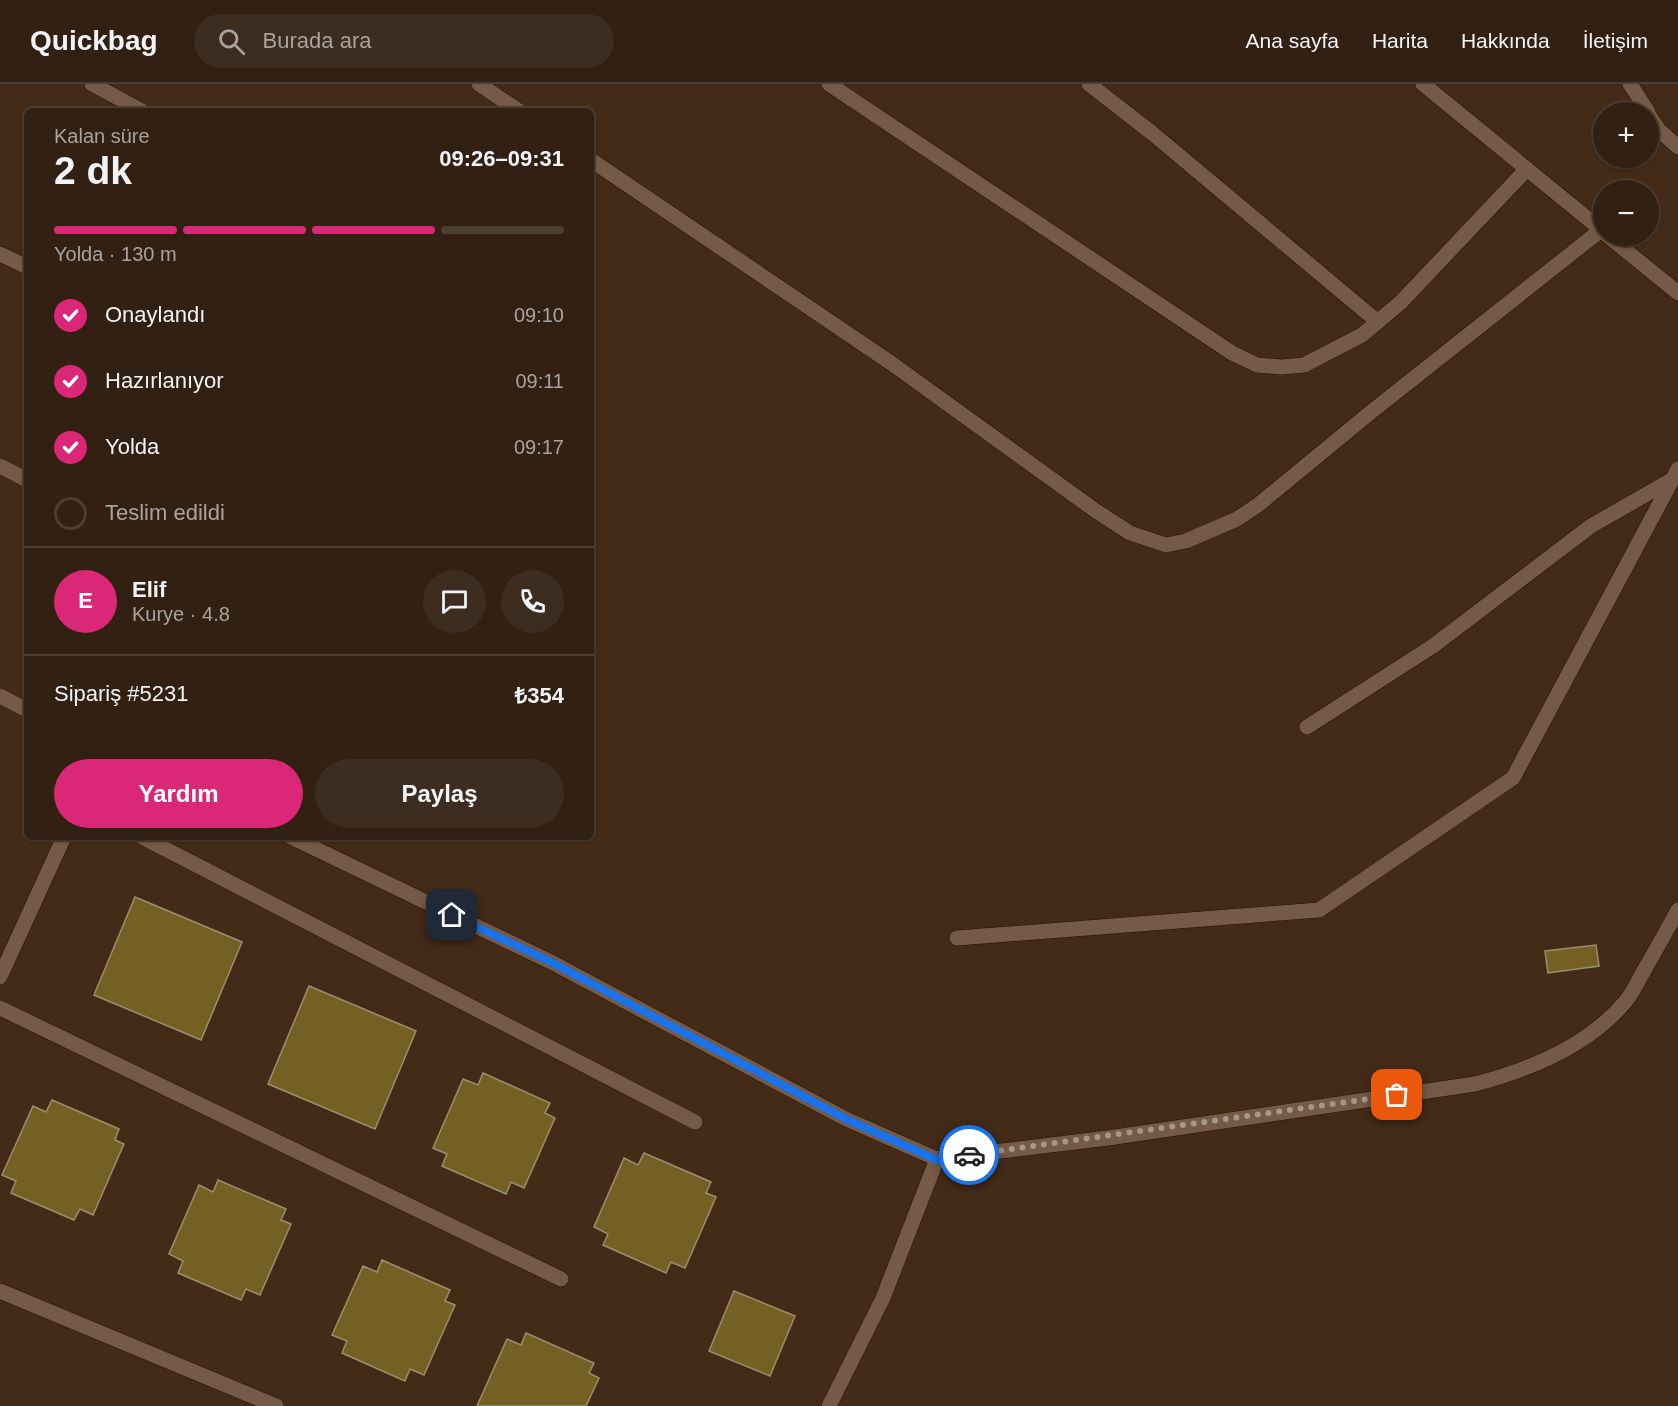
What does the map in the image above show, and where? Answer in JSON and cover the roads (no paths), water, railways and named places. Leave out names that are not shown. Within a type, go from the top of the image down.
[{"type":"street","points":[[92,84],[136,108]]},
{"type":"street","points":[[479,84],[515,108]]},
{"type":"street","points":[[829,84],[1232,353],[1257,364],[1282,367],[1304,364],[1362,336],[1401,302],[1527,170]]},
{"type":"street","points":[[1089,84],[1152,133],[1378,322]]},
{"type":"street","points":[[1423,84],[1593,223]]},
{"type":"street","points":[[1630,84],[1641,102]]},
{"type":"street","points":[[1659,130],[1678,147]]},
{"type":"street","points":[[594,162],[891,363],[1096,511],[1130,533],[1166,545],[1186,541],[1237,519],[1258,505],[1371,412],[1593,240]]},
{"type":"street","points":[[1621,246],[1678,293]]},
{"type":"street","points":[[0,254],[24,266]]},
{"type":"street","points":[[0,466],[24,478]]},
{"type":"street","points":[[1307,727],[1433,646],[1591,526],[1676,474]]},
{"type":"street","points":[[957,938],[1319,910],[1513,778],[1676,474]]},
{"type":"street","points":[[0,696],[24,708]]},
{"type":"street","points":[[0,978],[63,840]]},
{"type":"street","points":[[148,840],[695,1122]]},
{"type":"street","points":[[297,840],[553,963],[846,1119],[937,1160],[1108,1138],[1464,1086],[1508,1076],[1539,1063],[1569,1046],[1599,1026],[1626,1001],[1678,910]]},
{"type":"street","points":[[0,1008],[561,1279]]},
{"type":"street","points":[[829,1406],[883,1298],[937,1160]]},
{"type":"street","points":[[0,1291],[276,1406]]}]
